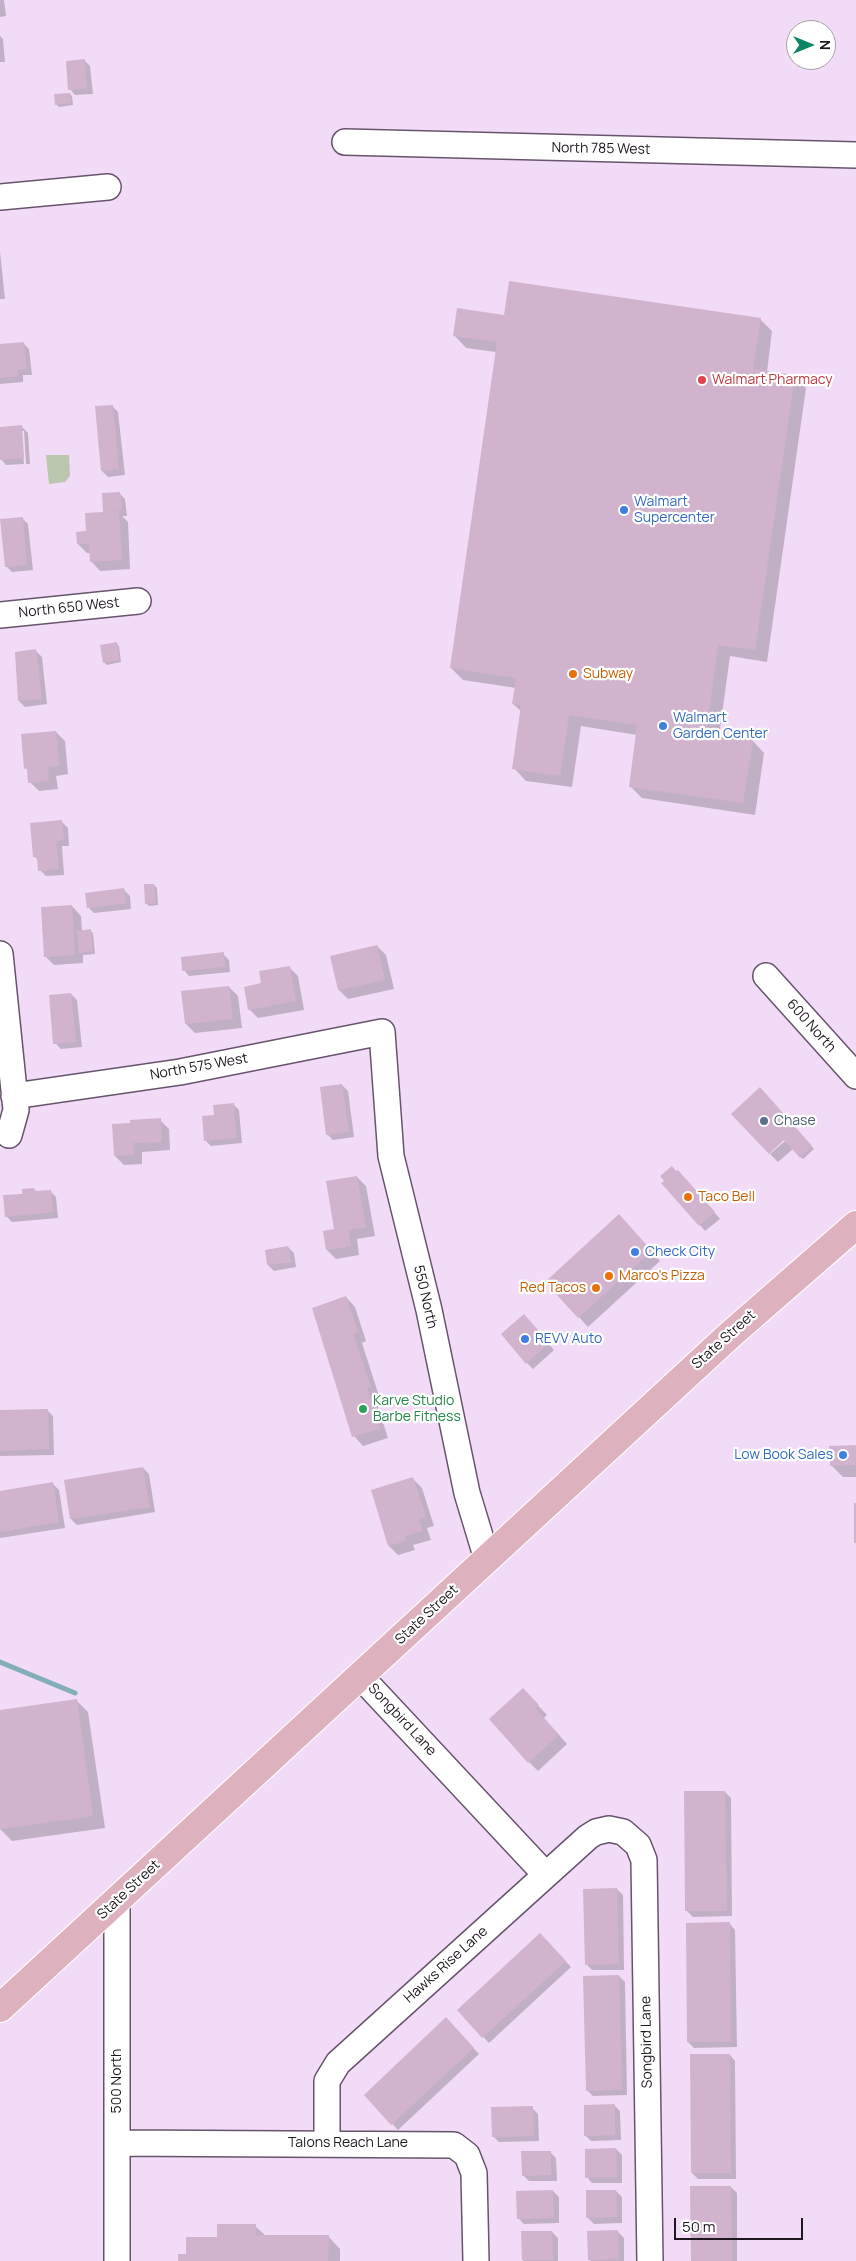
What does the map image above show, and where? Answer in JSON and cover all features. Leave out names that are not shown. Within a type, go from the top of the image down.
[{"type":"main road","name":"State Street","points":[[0,2008],[731,1334],[856,1225]]},
{"type":"street","name":"North 785 West","points":[[345,142],[856,155]]},
{"type":"street","points":[[0,197],[108,187]]},
{"type":"street","name":"North 650 West","points":[[0,615],[138,601]]},
{"type":"street","points":[[0,954],[16,1110],[9,1135]]},
{"type":"street","name":"600 North","points":[[766,976],[856,1076]]},
{"type":"street","name":"North 575 West","points":[[14,1096],[180,1072],[382,1032]]},
{"type":"street","name":"550 North","points":[[382,1032],[392,1156],[429,1310],[467,1493],[487,1559]]},
{"type":"street","name":"Songbird Lane","points":[[360,1676],[545,1874]]},
{"type":"street","name":"Hawks Rise Lane","points":[[326,2143],[326,2089],[327,2081],[334,2068],[545,1874],[596,1832],[610,1829],[623,1832]]},
{"type":"street","name":"Songbird Lane","points":[[623,1832],[638,1845],[644,1860],[650,2261]]},
{"type":"street","name":"500 North","points":[[117,1900],[117,2261]]},
{"type":"street","name":"Talons Reach Lane","points":[[117,2143],[445,2144],[460,2148],[472,2164],[474,2173],[476,2261]]},
{"type":"green space","points":[[46,455],[69,455],[70,476],[65,482],[49,484]]},
{"type":"building","points":[[85,59],[87,88],[68,90],[66,61]]},
{"type":"building","points":[[70,93],[71,103],[55,105],[54,94]]},
{"type":"building","name":"Walmart Supercenter","points":[[509,281],[761,318],[753,369],[795,375],[755,650],[718,645],[706,733],[753,739],[743,803],[629,787],[637,725],[569,715],[560,776],[512,769],[521,705],[512,704],[516,678],[450,668],[497,342],[453,336],[457,308],[504,315]]},
{"type":"building","points":[[24,342],[27,369],[18,370],[18,376],[0,378],[0,344]]},
{"type":"building","points":[[113,405],[119,469],[101,471],[95,406]]},
{"type":"building","points":[[22,425],[24,458],[0,460],[0,427]]},
{"type":"building","points":[[120,492],[122,510],[109,511],[119,511],[122,560],[90,562],[89,544],[77,544],[76,532],[86,531],[85,513],[103,512],[102,493]]},
{"type":"building","points":[[23,517],[27,565],[5,567],[0,519]]},
{"type":"building","points":[[117,642],[119,660],[103,663],[100,645]]},
{"type":"building","points":[[36,649],[42,699],[18,701],[15,652]]},
{"type":"building","points":[[56,731],[59,766],[48,767],[49,781],[28,783],[27,768],[24,769],[21,734]]},
{"type":"building","points":[[62,820],[64,840],[56,841],[59,869],[38,871],[37,857],[33,857],[30,823]]},
{"type":"building","points":[[144,884],[154,884],[156,903],[145,904]]},
{"type":"building","points":[[124,888],[126,903],[87,908],[85,893]]},
{"type":"building","points":[[72,905],[75,955],[44,957],[41,907]]},
{"type":"building","points":[[91,929],[93,951],[79,953],[77,931]]},
{"type":"building","points":[[377,945],[385,980],[338,990],[330,956]]},
{"type":"building","points":[[224,952],[225,967],[182,971],[181,957]]},
{"type":"building","points":[[290,966],[296,1001],[248,1010],[244,987],[261,983],[259,971]]},
{"type":"building","points":[[229,986],[233,1019],[185,1024],[181,991]]},
{"type":"building","points":[[71,993],[76,1042],[53,1044],[49,995]]},
{"type":"building","points":[[342,1084],[349,1132],[326,1135],[320,1087]]},
{"type":"building","name":"Chase","points":[[760,1087],[812,1146],[800,1158],[784,1140],[769,1154],[731,1114]]},
{"type":"building","points":[[234,1103],[236,1138],[204,1141],[202,1116],[214,1115],[213,1105]]},
{"type":"building","points":[[161,1118],[162,1142],[133,1143],[134,1155],[114,1156],[112,1124],[130,1123],[130,1120]]},
{"type":"building","name":"Taco Bell","points":[[672,1166],[676,1171],[678,1170],[715,1212],[699,1226],[661,1183],[664,1181],[660,1176]]},
{"type":"building","points":[[357,1176],[366,1227],[348,1230],[351,1246],[326,1250],[323,1231],[334,1229],[326,1181]]},
{"type":"building","points":[[34,1188],[35,1191],[51,1190],[53,1212],[5,1217],[3,1195],[22,1194],[22,1189]]},
{"type":"building","points":[[619,1214],[652,1251],[578,1318],[545,1282]]},
{"type":"building","points":[[288,1246],[291,1262],[267,1265],[265,1250]]},
{"type":"building","points":[[346,1296],[358,1332],[353,1334],[371,1387],[367,1389],[380,1429],[352,1437],[312,1308]]},
{"type":"building","name":"REVV Auto","points":[[524,1314],[549,1343],[526,1364],[501,1334]]},
{"type":"building","points":[[48,1409],[49,1449],[0,1451],[0,1410]]},
{"type":"building","name":"Low Book Sales","points":[[856,1445],[856,1465],[830,1466],[829,1446]]},
{"type":"building","points":[[143,1467],[150,1507],[70,1519],[64,1480]]},
{"type":"building","points":[[413,1477],[426,1517],[419,1519],[423,1531],[405,1536],[406,1541],[388,1546],[371,1490]]},
{"type":"building","points":[[53,1482],[59,1522],[0,1532],[0,1491]]},
{"type":"building","points":[[854,1503],[856,1503],[856,1543],[854,1543]]},
{"type":"building","points":[[523,1688],[539,1705],[535,1708],[559,1735],[528,1763],[489,1719]]},
{"type":"building","points":[[77,1699],[93,1816],[0,1829],[0,1710]]},
{"type":"building","points":[[684,1791],[725,1791],[727,1911],[685,1911]]},
{"type":"building","points":[[617,1888],[619,1964],[585,1965],[583,1889]]},
{"type":"building","points":[[730,1922],[731,2042],[687,2042],[686,1923]]},
{"type":"building","points":[[540,1933],[566,1961],[482,2038],[457,2010]]},
{"type":"building","points":[[619,1975],[622,2090],[586,2091],[583,1976]]},
{"type":"building","points":[[446,2017],[474,2048],[391,2125],[364,2095]]},
{"type":"building","points":[[690,2054],[730,2054],[731,2173],[691,2173]]},
{"type":"building","points":[[615,2104],[615,2135],[584,2136],[584,2105]]},
{"type":"building","points":[[533,2106],[534,2136],[492,2137],[491,2107]]},
{"type":"building","points":[[616,2148],[617,2177],[585,2178],[585,2149]]},
{"type":"building","points":[[521,2151],[551,2151],[551,2175],[522,2176]]},
{"type":"building","points":[[690,2186],[731,2186],[732,2261],[691,2261]]},
{"type":"building","points":[[553,2190],[554,2218],[517,2219],[516,2191]]},
{"type":"building","points":[[586,2190],[616,2190],[617,2217],[586,2218]]},
{"type":"building","points":[[217,2224],[256,2224],[256,2235],[329,2235],[328,2261],[178,2261],[178,2254],[186,2254],[186,2237],[217,2237]]},
{"type":"building","points":[[618,2230],[619,2259],[588,2260],[587,2231]]},
{"type":"building","points":[[521,2231],[552,2231],[553,2260],[522,2260]]},
{"type":"waterway","points":[[0,1662],[75,1693]]},
{"type":"place","name":"Walmart Pharmacy","points":[[702,380]]},
{"type":"place","name":"Walmart Supercenter","points":[[624,510]]},
{"type":"place","name":"Subway","points":[[573,674]]},
{"type":"place","name":"Walmart Garden Center","points":[[663,726]]},
{"type":"place","name":"Chase","points":[[764,1121]]},
{"type":"place","name":"Taco Bell","points":[[688,1197]]},
{"type":"place","name":"Check City","points":[[635,1252]]},
{"type":"place","name":"Marco's Pizza","points":[[609,1276]]},
{"type":"place","name":"Red Tacos","points":[[596,1288]]},
{"type":"place","name":"REVV Auto","points":[[525,1339]]},
{"type":"place","name":"Karve Studio Barbe Fitness","points":[[363,1409]]},
{"type":"place","name":"Low Book Sales","points":[[843,1455]]}]
